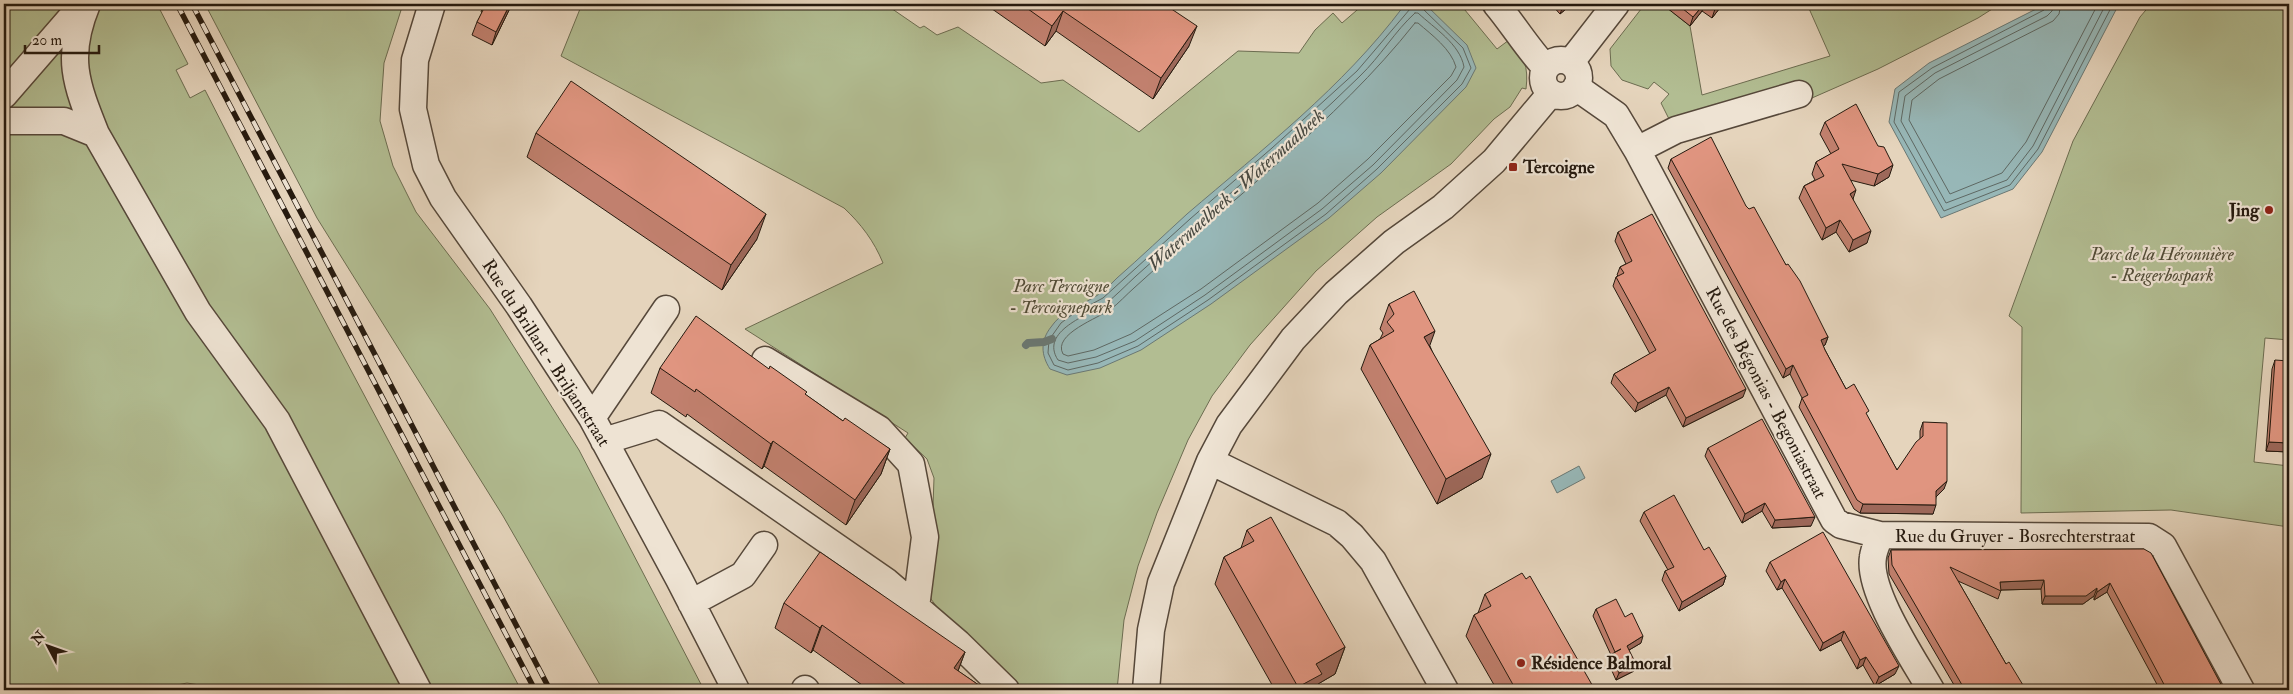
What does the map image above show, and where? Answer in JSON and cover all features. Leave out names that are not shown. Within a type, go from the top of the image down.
[{"type":"street","points":[[4,95],[83,4]]},
{"type":"street","points":[[88,4],[78,25],[74,52],[79,90],[96,134],[198,312],[277,421],[418,690]]},
{"type":"street","name":"Rue du Brillant - Briljantstraat","points":[[432,4],[415,60],[414,109],[426,165],[444,198],[519,306],[592,418],[736,690]]},
{"type":"street","points":[[1496,4],[1516,28],[1534,56],[1546,68]]},
{"type":"street","points":[[1571,62],[1616,4]]},
{"type":"street","points":[[1553,61],[1571,62],[1577,69],[1579,78],[1576,88],[1569,94],[1560,96],[1551,93],[1545,86],[1543,76],[1546,68],[1553,61]]},
{"type":"street","name":"Rue des Bégonias - Begoniastraat","points":[[1576,88],[1616,114],[1638,150],[1828,511],[1841,526],[1880,535]]},
{"type":"street","points":[[1146,690],[1151,630],[1161,583],[1210,461],[1229,425],[1299,332],[1342,288],[1394,242],[1443,206],[1494,161],[1551,93]]},
{"type":"street","points":[[1638,150],[1676,130],[1799,94]]},
{"type":"street","points":[[4,120],[64,121],[96,134]]},
{"type":"street","points":[[592,418],[666,309]]},
{"type":"street","points":[[765,360],[879,428],[911,464],[925,537],[916,607]]},
{"type":"street","points":[[604,441],[659,424],[887,582],[958,643],[1006,690]]},
{"type":"street","points":[[1210,461],[1337,523],[1352,536],[1373,561],[1445,690]]},
{"type":"street","points":[[1880,535],[1872,558],[1873,570],[1886,613],[1931,690]]},
{"type":"street","name":"Rue du Gruyer - Bosrechterstraat","points":[[1880,535],[2149,537],[2163,546],[2241,690]]},
{"type":"street","points":[[691,603],[743,575],[764,545]]},
{"type":"green space","points":[[4,4],[157,4],[188,64],[176,70],[190,98],[205,90],[278,233],[521,690],[230,690],[187,683],[152,690],[4,690]]},
{"type":"green space","points":[[205,4],[403,4],[384,63],[380,121],[393,166],[416,212],[490,309],[579,450],[704,690],[603,690],[503,516],[317,218]]},
{"type":"green space","name":"Parc Tercoigne - Tercoignepark","points":[[582,4],[885,4],[920,28],[924,26],[937,35],[958,27],[1041,83],[1063,80],[1139,132],[1238,51],[1299,53],[1315,30],[1333,13],[1342,23],[1364,4],[1460,4],[1497,49],[1513,37],[1524,62],[1527,81],[1526,89],[1522,88],[1510,107],[1494,119],[1451,164],[1377,217],[1316,271],[1250,345],[1212,396],[1188,440],[1157,513],[1138,566],[1124,620],[1117,690],[1022,690],[1007,679],[945,618],[931,599],[934,478],[927,459],[905,438],[908,433],[745,329],[883,263],[871,240],[844,208],[561,56]]},
{"type":"green space","points":[[1645,4],[1662,4],[1690,26],[1702,95],[1830,56],[1807,4],[2000,4],[1978,18],[1878,69],[1796,105],[1671,123],[1661,103],[1669,94],[1654,82],[1648,89],[1622,80],[1611,66],[1610,49]]},
{"type":"green space","name":"Parc de la Héronnière - Reigerbospark","points":[[2151,4],[2289,4],[2289,340],[2265,338],[2254,462],[2289,466],[2289,527],[2171,510],[2021,513],[2022,327],[2009,316],[2073,141],[2140,17]]},
{"type":"water","points":[[1411,4],[1425,4],[1467,45],[1476,68],[1466,87],[1381,173],[1329,218],[1211,304],[1141,350],[1100,368],[1067,375],[1050,369],[1043,353],[1043,343],[1047,332],[1055,322],[1064,314],[1105,290],[1187,214],[1301,116],[1355,64],[1403,7]]},
{"type":"water","points":[[2046,4],[2119,4],[2042,152],[2013,189],[1941,218],[1889,122],[1895,89],[1929,63]]},
{"type":"water","points":[[1579,466],[1585,478],[1557,493],[1551,481]]},
{"type":"building","points":[[486,4],[510,4],[496,32],[477,22]]},
{"type":"building","points":[[1021,4],[1164,4],[1197,26],[1161,78],[1063,11],[1052,26]]},
{"type":"building","points":[[1677,4],[1704,4],[1693,17]]},
{"type":"building","points":[[1708,4],[1719,4],[1715,9]]},
{"type":"building","points":[[571,81],[766,214],[731,265],[536,133]]},
{"type":"building","points":[[1856,104],[1878,146],[1884,147],[1893,165],[1878,174],[1842,164],[1856,190],[1850,194],[1871,231],[1853,240],[1840,220],[1826,228],[1804,186],[1824,176],[1816,162],[1839,149],[1825,122]]},
{"type":"building","points":[[1711,137],[1746,206],[1749,209],[1754,207],[1786,265],[1788,264],[1800,281],[1828,337],[1821,340],[1825,350],[1846,389],[1854,384],[1869,411],[1866,413],[1897,470],[1916,442],[1923,436],[1923,422],[1947,423],[1947,481],[1936,491],[1936,505],[1863,504],[1857,500],[1802,398],[1808,395],[1793,365],[1786,369],[1671,159]]},
{"type":"building","points":[[1652,214],[1746,389],[1686,418],[1669,387],[1638,403],[1614,374],[1656,350],[1616,277],[1624,273],[1620,267],[1632,261],[1618,232]]},
{"type":"building","points":[[1414,291],[1435,331],[1424,337],[1491,454],[1446,479],[1370,345],[1394,331],[1387,322],[1394,314],[1389,304]]},
{"type":"building","points":[[696,316],[769,369],[770,366],[807,392],[805,394],[843,421],[845,418],[890,449],[855,500],[773,441],[771,444],[696,389],[695,392],[660,368]]},
{"type":"building","points":[[2275,360],[2289,361],[2289,443],[2269,442]]},
{"type":"building","points":[[1762,419],[1815,517],[1775,520],[1765,503],[1745,514],[1708,448]]},
{"type":"building","points":[[1674,495],[1704,550],[1709,547],[1726,576],[1682,602],[1665,571],[1674,567],[1644,512]]},
{"type":"building","points":[[1271,517],[1345,647],[1316,664],[1322,674],[1298,687],[1224,557],[1254,541],[1247,530]]},
{"type":"building","points":[[1823,532],[1899,666],[1879,677],[1866,657],[1860,660],[1844,631],[1823,643],[1785,579],[1781,582],[1770,562]]},
{"type":"building","points":[[2144,549],[2151,553],[2224,690],[2167,690],[2110,583],[2097,592],[2097,588],[2086,596],[2045,596],[2044,580],[2000,582],[2001,591],[1950,567],[2006,664],[2009,662],[2026,690],[1965,690],[1892,565],[1891,550]]},
{"type":"building","points":[[820,552],[965,652],[954,668],[986,690],[913,690],[822,625],[820,628],[784,603]]},
{"type":"building","name":"Résidence Balmoral","points":[[1522,573],[1526,579],[1530,576],[1595,690],[1516,690],[1474,615],[1491,606],[1485,594]]},
{"type":"building","points":[[1616,599],[1625,617],[1632,613],[1643,636],[1627,646],[1636,664],[1619,673],[1610,655],[1621,649],[1615,652],[1596,609]]},
{"type":"waterway","name":"Watermaelbeek - Watermaalbeek","points":[[1026,345],[1052,339]]},
{"type":"railway","points":[[177,4],[535,690]]},
{"type":"railway","points":[[192,4],[550,690]]},
{"type":"place","name":"Tercoigne","points":[[1513,167]]},
{"type":"place","name":"Jing","points":[[2269,210]]},
{"type":"place","name":"Résidence Balmoral","points":[[1521,663]]}]
